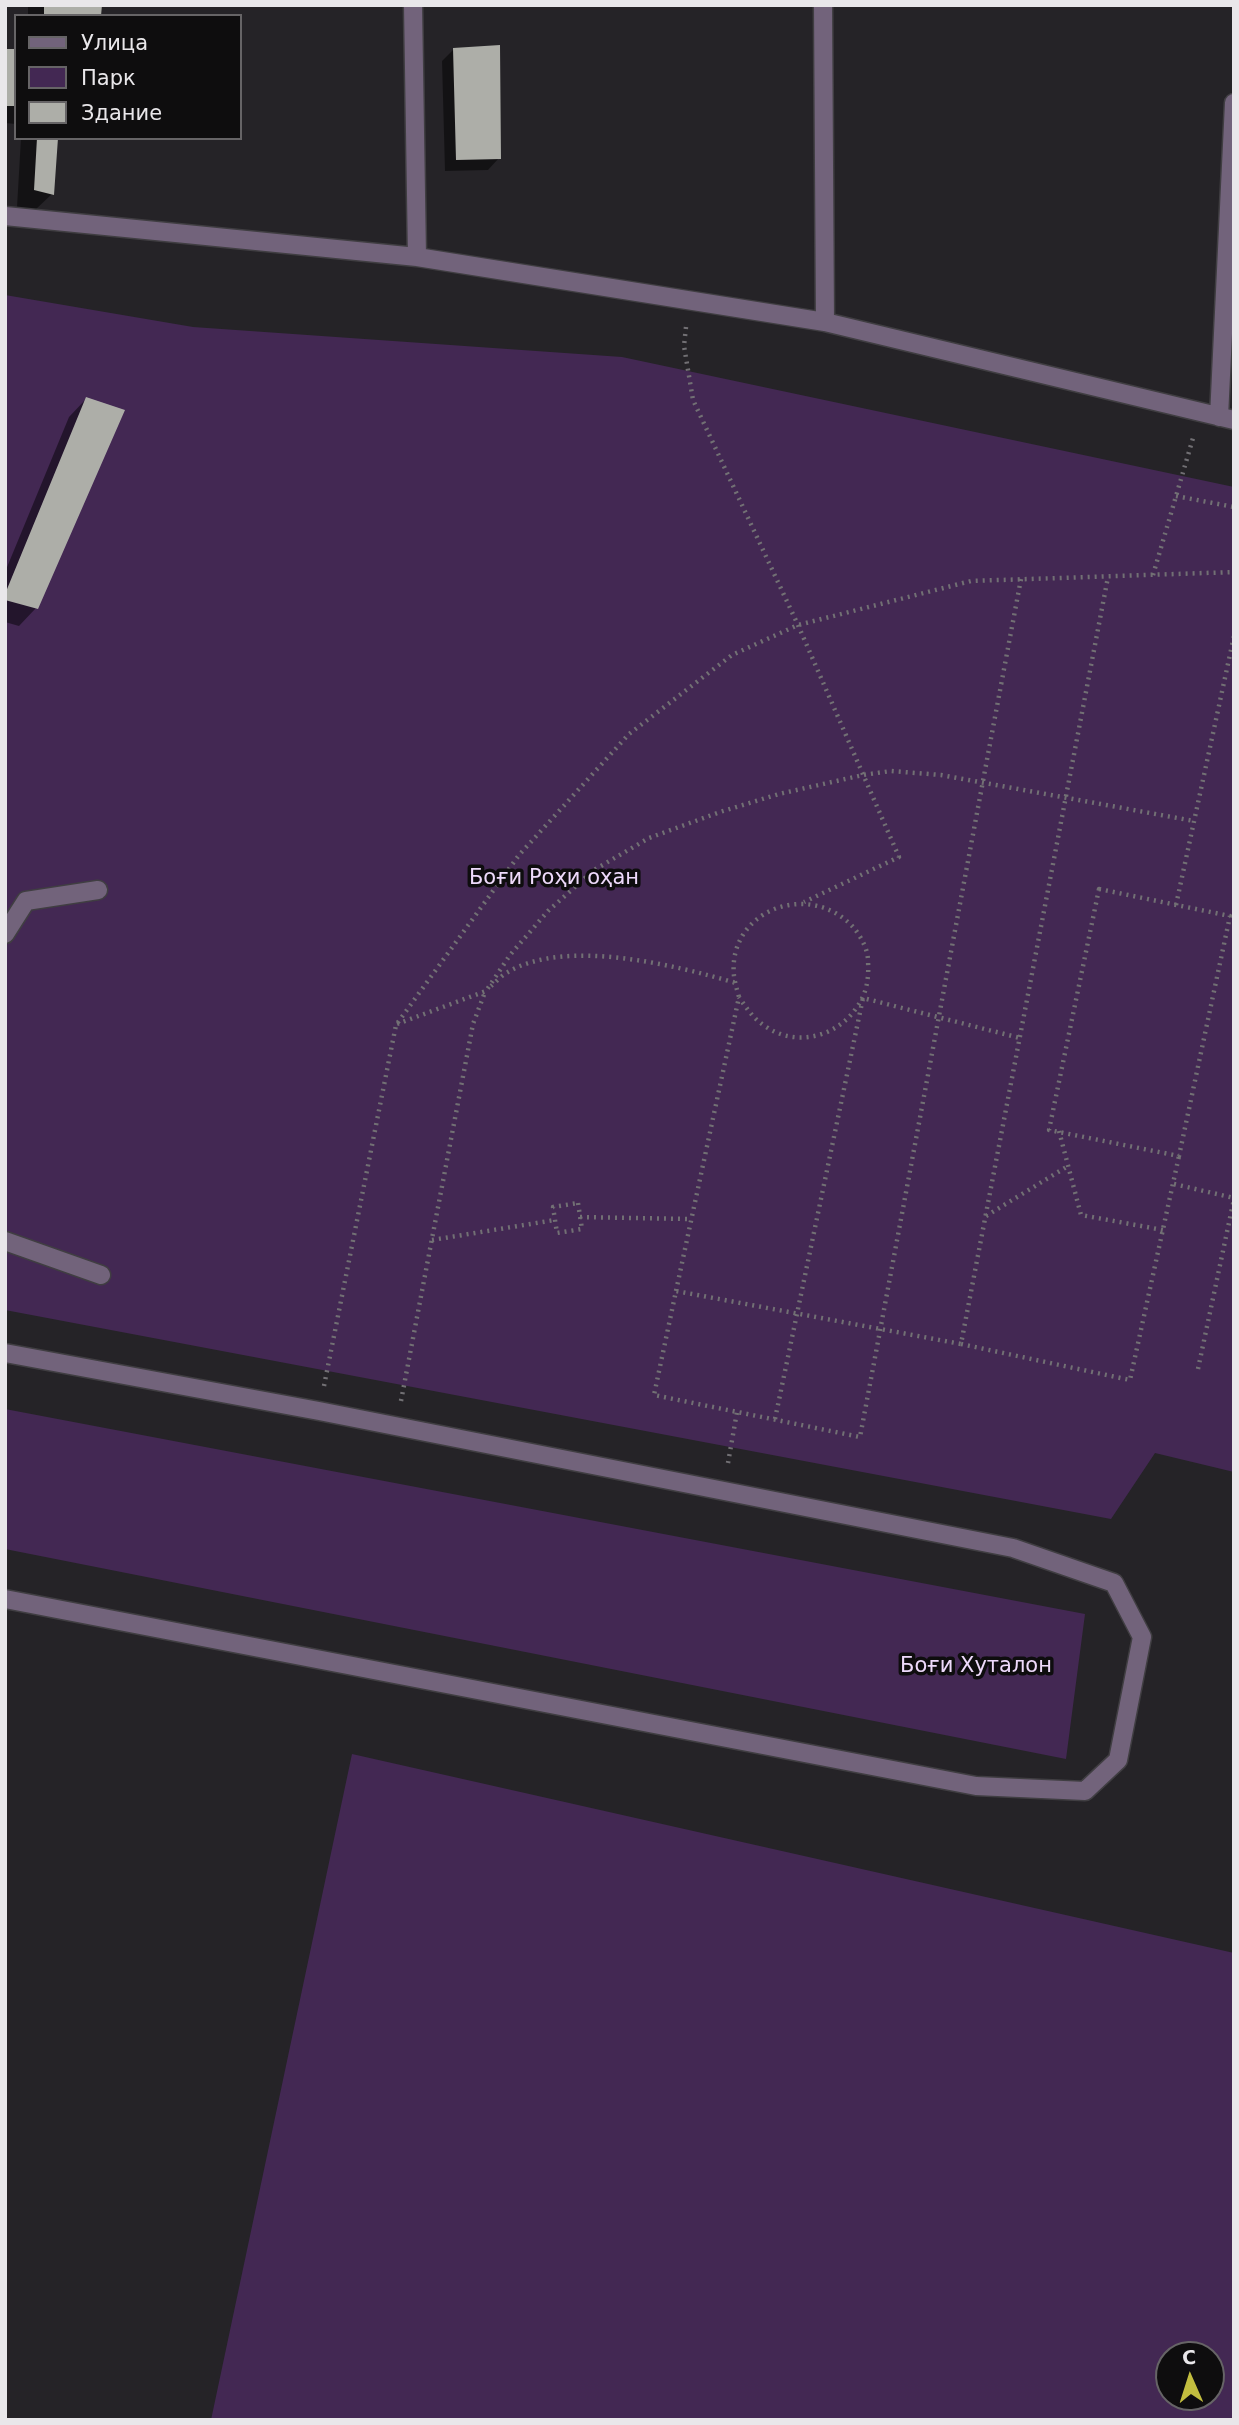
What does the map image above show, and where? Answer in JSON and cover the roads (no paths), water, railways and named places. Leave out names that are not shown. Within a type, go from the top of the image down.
[{"type":"street","points":[[413,5],[417,257]]},
{"type":"street","points":[[823,5],[825,322]]},
{"type":"street","points":[[5,216],[417,257],[688,299],[825,322],[1226,418],[1234,103]]},
{"type":"street","points":[[5,934],[26,901],[98,890]]},
{"type":"street","points":[[5,1241],[101,1275]]},
{"type":"street","points":[[5,1353],[319,1411],[1013,1548],[1114,1583],[1142,1637],[1118,1760],[1085,1791],[976,1786],[5,1599]]},
{"type":"park label","name":"Боғи Роҳи оҳан","points":[[554,879]]},
{"type":"park label","name":"Боғи Хуталон","points":[[976,1667]]}]
